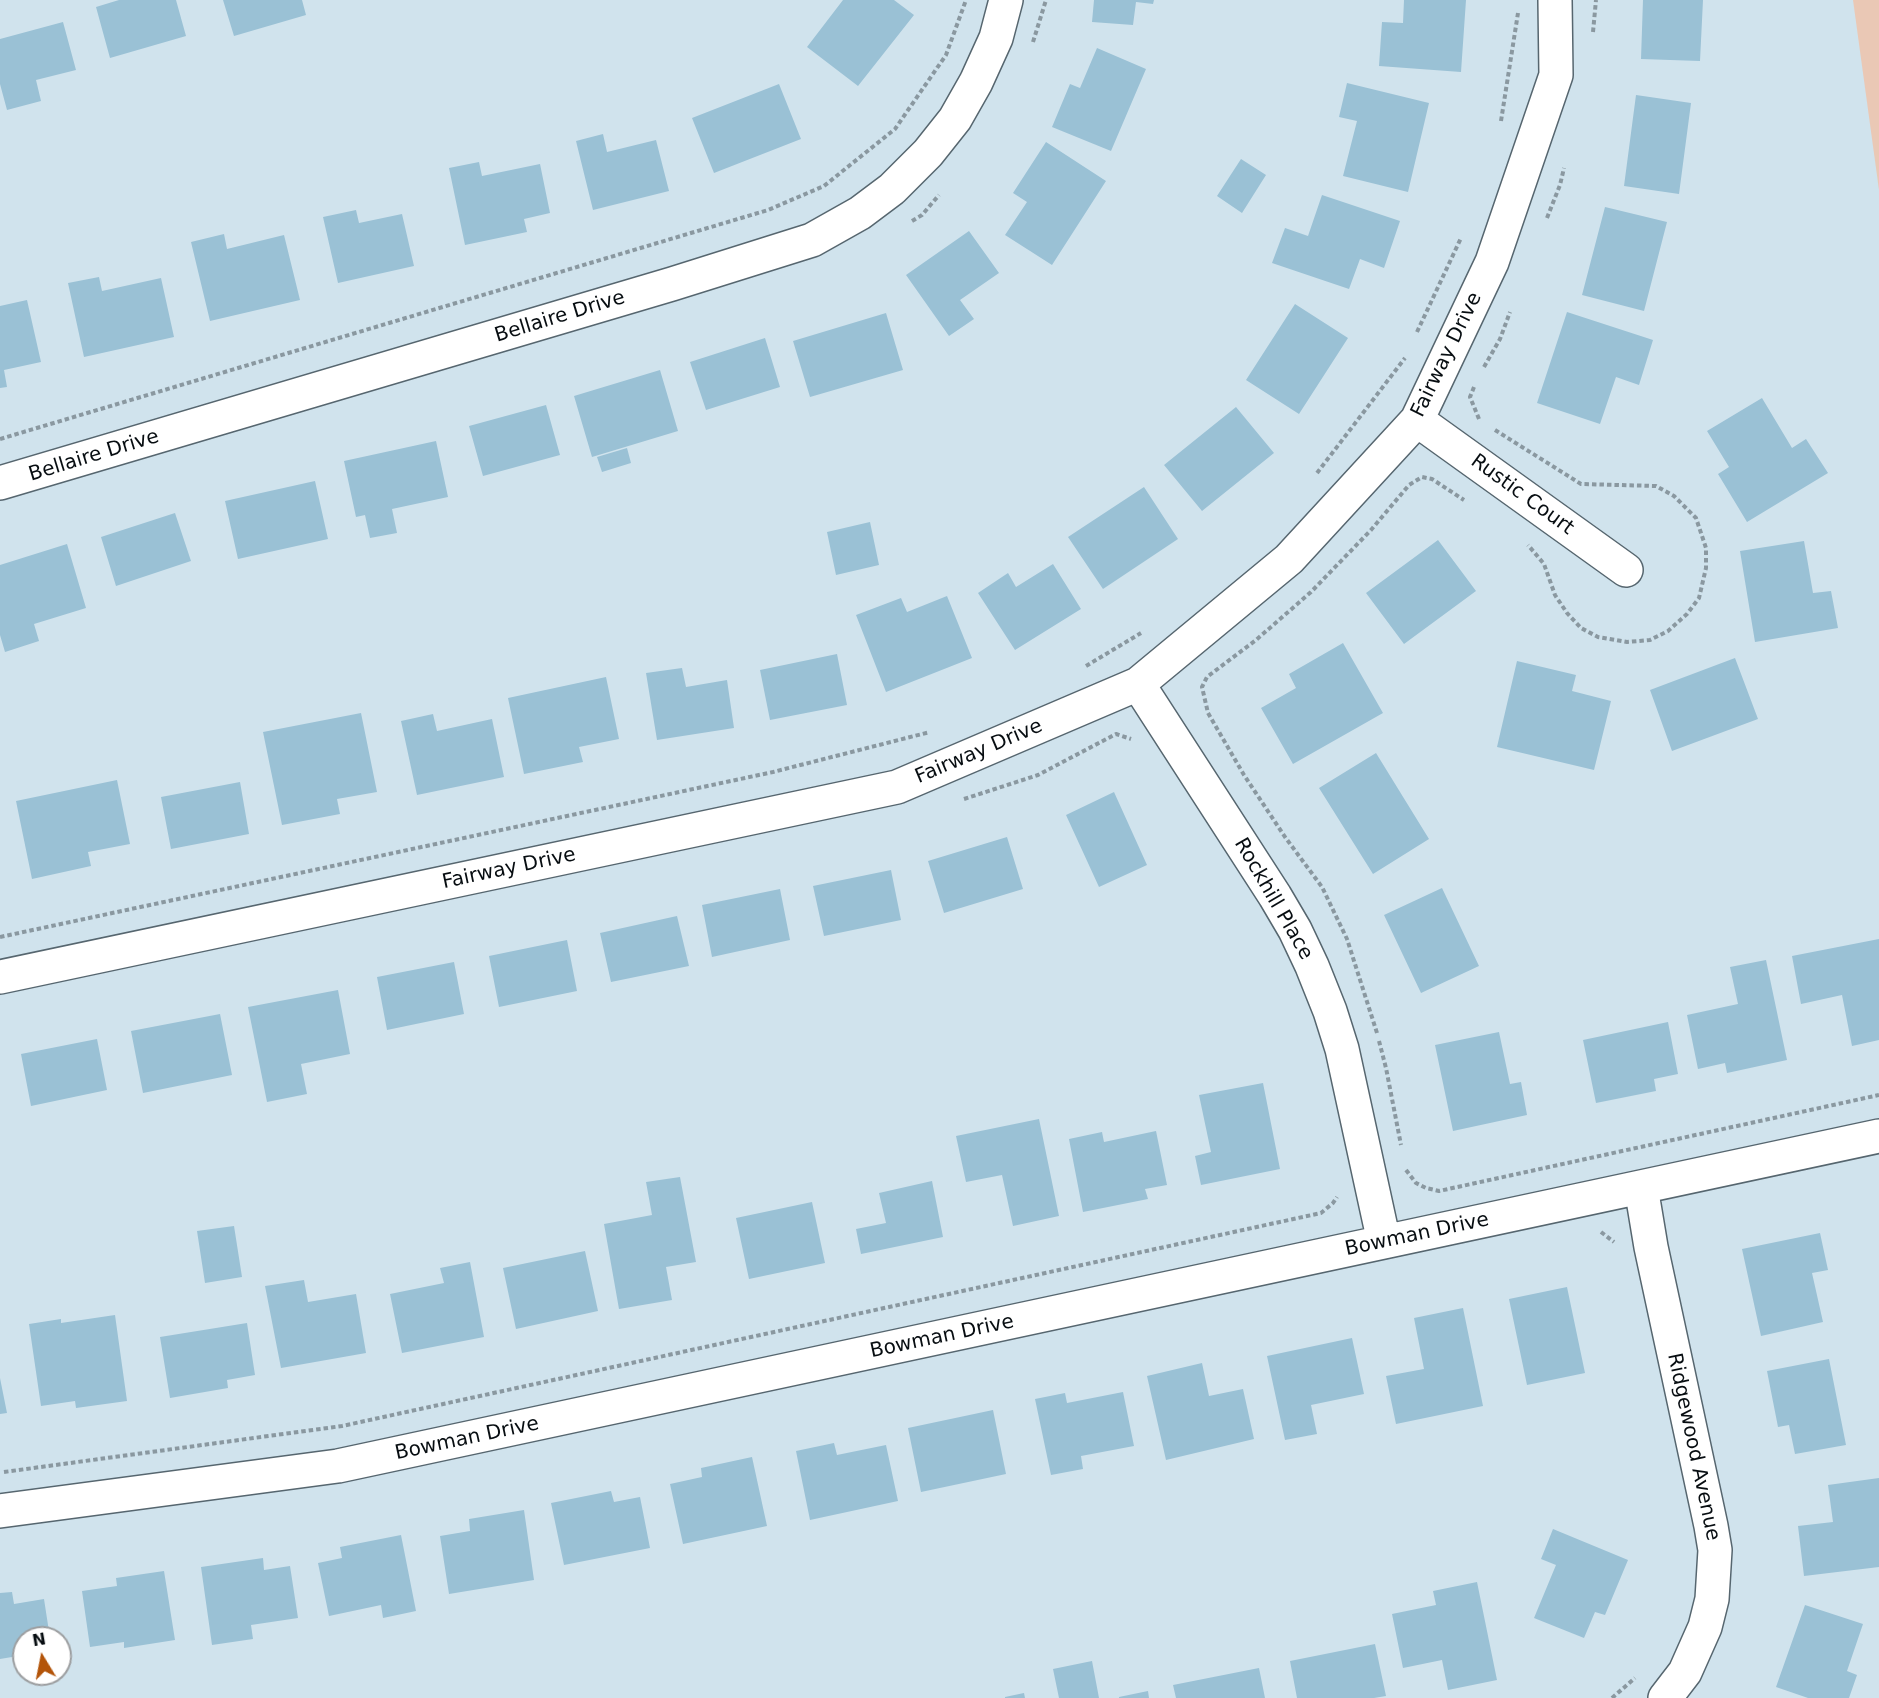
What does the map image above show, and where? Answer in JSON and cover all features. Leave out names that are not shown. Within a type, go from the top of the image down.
[{"type":"street","name":"Bellaire Drive","points":[[0,483],[672,284],[812,240],[860,213],[892,189],[928,153],[955,119],[976,82],[996,38],[1006,0]]},
{"type":"street","name":"Fairway Drive","points":[[0,977],[897,787],[1138,684],[1289,559],[1417,420],[1492,262],[1556,75],[1555,0]]},
{"type":"street","name":"Rustic Court","points":[[1417,420],[1626,570]]},
{"type":"street","name":"Rockhill Place","points":[[1138,684],[1275,896],[1312,966],[1342,1049],[1384,1242]]},
{"type":"street","name":"Bowman Drive","points":[[0,1510],[338,1466],[1879,1136]]},
{"type":"street","name":"Ridgewood Avenue","points":[[1641,1186],[1714,1550],[1712,1599],[1706,1627],[1685,1672],[1665,1698]]},
{"type":"path","points":[[0,439],[768,210],[824,186],[895,129],[946,55],[966,0]]},
{"type":"path","points":[[1593,34],[1596,0]]},
{"type":"path","points":[[1500,128],[1518,11]]},
{"type":"path","points":[[1546,219],[1560,185],[1565,165]]},
{"type":"path","points":[[1414,339],[1462,235]]},
{"type":"path","points":[[1479,376],[1500,339],[1512,307]]},
{"type":"path","points":[[1311,481],[1404,360],[1409,349]]},
{"type":"path","points":[[1475,386],[1470,397],[1478,418],[1573,481],[1581,484],[1656,486],[1674,496],[1696,518],[1706,548],[1706,568],[1699,598],[1687,614],[1668,631],[1650,640],[1627,642],[1598,637],[1581,628],[1555,595],[1544,564],[1525,541]]},
{"type":"path","points":[[1402,1150],[1386,1068],[1347,939],[1322,887],[1250,784],[1208,713],[1202,687],[1207,677],[1256,640],[1311,592],[1371,530],[1409,484],[1422,477],[1432,479],[1468,502]]},
{"type":"path","points":[[1082,668],[1146,629]]},
{"type":"path","points":[[0,937],[773,772],[933,732]]},
{"type":"path","points":[[955,802],[1038,775],[1116,734],[1135,740]]},
{"type":"path","points":[[1404,1160],[1406,1170],[1416,1183],[1439,1191],[1879,1095]]},
{"type":"path","points":[[0,1473],[342,1426],[1309,1216],[1321,1213],[1334,1203],[1339,1193]]},
{"type":"path","points":[[1593,1233],[1601,1232],[1617,1244]]},
{"type":"path","points":[[1612,1698],[1636,1677]]},
{"type":"shaded area","points":[[1853,0],[1879,0],[1879,190]]},
{"type":"building","points":[[119,0],[176,0],[186,36],[110,58],[96,7]]},
{"type":"building","points":[[223,0],[302,0],[306,15],[234,36]]},
{"type":"building","points":[[843,0],[894,0],[914,15],[858,86],[807,47]]},
{"type":"building","points":[[1094,0],[1154,0],[1153,4],[1136,2],[1133,25],[1092,22]]},
{"type":"building","points":[[1404,0],[1466,0],[1461,72],[1379,66],[1382,22],[1403,23]]},
{"type":"building","points":[[1643,0],[1703,0],[1700,61],[1641,59]]},
{"type":"building","points":[[63,22],[76,70],[36,80],[41,101],[7,110],[0,84],[0,39]]},
{"type":"building","points":[[1097,48],[1146,69],[1111,151],[1052,127],[1070,84],[1080,88]]},
{"type":"building","points":[[1347,83],[1429,103],[1408,192],[1343,176],[1357,121],[1339,117]]},
{"type":"building","points":[[779,84],[801,139],[714,173],[692,118]]},
{"type":"building","points":[[1636,95],[1691,103],[1679,194],[1624,186]]},
{"type":"building","points":[[603,134],[607,152],[656,140],[669,191],[593,210],[576,141]]},
{"type":"building","points":[[1046,142],[1106,181],[1052,265],[1005,235],[1027,202],[1013,193]]},
{"type":"building","points":[[1241,159],[1266,175],[1242,213],[1217,196]]},
{"type":"building","points":[[479,162],[482,176],[540,164],[550,213],[524,219],[527,232],[465,245],[449,168]]},
{"type":"building","points":[[1322,195],[1400,221],[1384,268],[1360,259],[1349,289],[1272,263],[1285,228],[1308,236]]},
{"type":"building","points":[[1605,207],[1667,222],[1644,311],[1582,295]]},
{"type":"building","points":[[356,210],[359,223],[402,214],[414,266],[338,283],[323,217]]},
{"type":"building","points":[[969,231],[999,273],[960,300],[974,319],[949,336],[906,275]]},
{"type":"building","points":[[224,234],[227,249],[284,235],[300,300],[210,321],[191,242]]},
{"type":"building","points":[[99,277],[102,291],[161,278],[174,337],[84,357],[68,283]]},
{"type":"building","points":[[27,300],[41,362],[4,370],[7,387],[0,388],[0,306]]},
{"type":"building","points":[[1295,304],[1348,338],[1299,414],[1246,380]]},
{"type":"building","points":[[1567,312],[1653,340],[1639,385],[1616,377],[1600,424],[1537,403]]},
{"type":"building","points":[[886,313],[903,370],[810,397],[793,341]]},
{"type":"building","points":[[765,338],[780,387],[706,410],[690,362]]},
{"type":"building","points":[[660,370],[678,431],[592,457],[574,396]]},
{"type":"building","points":[[1762,398],[1792,448],[1806,439],[1828,473],[1747,522],[1718,474],[1729,467],[1707,431]]},
{"type":"building","points":[[546,405],[560,455],[483,476],[469,426]]},
{"type":"building","points":[[1236,407],[1274,453],[1202,511],[1164,465]]},
{"type":"building","points":[[436,441],[448,497],[392,509],[397,533],[370,538],[365,515],[356,517],[344,461]]},
{"type":"building","points":[[627,448],[631,463],[602,472],[597,457]]},
{"type":"building","points":[[315,481],[328,539],[238,559],[225,501]]},
{"type":"building","points":[[1144,487],[1178,539],[1103,589],[1068,537]]},
{"type":"building","points":[[175,513],[191,561],[116,586],[101,537]]},
{"type":"building","points":[[870,522],[879,565],[836,575],[827,532]]},
{"type":"building","points":[[1438,540],[1476,591],[1404,644],[1366,593]]},
{"type":"building","points":[[1804,541],[1813,593],[1831,591],[1838,628],[1755,642],[1740,551]]},
{"type":"building","points":[[67,544],[86,608],[34,624],[39,641],[5,652],[0,635],[0,565]]},
{"type":"building","points":[[1053,564],[1081,609],[1015,650],[978,593],[1008,573],[1016,587]]},
{"type":"building","points":[[947,596],[972,658],[886,692],[856,615],[901,598],[907,612]]},
{"type":"building","points":[[1343,643],[1383,713],[1293,764],[1261,708],[1296,688],[1289,674]]},
{"type":"building","points":[[837,654],[847,705],[770,720],[760,670]]},
{"type":"building","points":[[1735,658],[1758,719],[1672,751],[1650,690]]},
{"type":"building","points":[[1517,661],[1576,675],[1572,691],[1611,701],[1594,770],[1497,747]]},
{"type":"building","points":[[682,668],[686,687],[727,680],[734,728],[657,740],[646,673]]},
{"type":"building","points":[[606,677],[619,739],[579,747],[583,762],[524,774],[508,698]]},
{"type":"building","points":[[361,713],[377,792],[337,799],[340,814],[282,825],[263,732]]},
{"type":"building","points":[[433,714],[437,731],[492,719],[504,777],[417,795],[401,721]]},
{"type":"building","points":[[1376,753],[1429,839],[1373,874],[1319,788]]},
{"type":"building","points":[[117,780],[130,844],[88,852],[91,866],[32,879],[16,801]]},
{"type":"building","points":[[240,782],[249,834],[171,849],[161,797]]},
{"type":"building","points":[[1114,792],[1147,865],[1099,887],[1066,815]]},
{"type":"building","points":[[1007,837],[1023,889],[944,913],[928,861]]},
{"type":"building","points":[[891,870],[901,920],[824,936],[813,886]]},
{"type":"building","points":[[1442,888],[1479,966],[1421,993],[1384,915]]},
{"type":"building","points":[[780,889],[790,940],[712,957],[702,905]]},
{"type":"building","points":[[677,916],[689,966],[611,982],[600,933]]},
{"type":"building","points":[[1879,939],[1879,1040],[1852,1046],[1842,995],[1801,1004],[1792,956]]},
{"type":"building","points":[[567,940],[577,991],[499,1007],[489,956]]},
{"type":"building","points":[[1766,960],[1787,1060],[1727,1073],[1725,1063],[1698,1069],[1687,1015],[1738,1004],[1730,967]]},
{"type":"building","points":[[454,962],[464,1014],[387,1030],[377,977]]},
{"type":"building","points":[[338,990],[350,1054],[301,1064],[307,1094],[267,1102],[248,1007]]},
{"type":"building","points":[[220,1014],[232,1075],[143,1093],[131,1031]]},
{"type":"building","points":[[1668,1022],[1678,1074],[1654,1079],[1656,1091],[1596,1103],[1583,1040]]},
{"type":"building","points":[[1499,1032],[1510,1084],[1521,1082],[1527,1115],[1453,1131],[1435,1045]]},
{"type":"building","points":[[97,1039],[107,1090],[31,1106],[21,1054]]},
{"type":"building","points":[[1263,1083],[1280,1169],[1201,1185],[1195,1156],[1211,1152],[1199,1095]]},
{"type":"building","points":[[1039,1119],[1059,1216],[1013,1226],[1002,1175],[966,1182],[956,1136]]},
{"type":"building","points":[[1156,1131],[1167,1185],[1145,1189],[1148,1199],[1083,1212],[1069,1139],[1102,1132],[1104,1142]]},
{"type":"building","points":[[680,1177],[696,1262],[666,1267],[672,1300],[619,1309],[604,1224],[652,1215],[646,1182]]},
{"type":"building","points":[[932,1181],[943,1237],[861,1254],[856,1229],[886,1223],[879,1193]]},
{"type":"building","points":[[812,1202],[825,1263],[749,1279],[736,1218]]},
{"type":"building","points":[[234,1226],[242,1277],[205,1283],[197,1231]]},
{"type":"building","points":[[1820,1233],[1828,1270],[1812,1273],[1823,1322],[1761,1336],[1742,1249]]},
{"type":"building","points":[[585,1251],[598,1311],[516,1329],[503,1268]]},
{"type":"building","points":[[470,1262],[484,1337],[402,1353],[390,1294],[444,1283],[440,1268]]},
{"type":"building","points":[[304,1280],[308,1302],[356,1294],[366,1353],[281,1368],[265,1286]]},
{"type":"building","points":[[1567,1287],[1585,1373],[1527,1385],[1509,1299]]},
{"type":"building","points":[[1463,1308],[1483,1406],[1396,1424],[1386,1376],[1424,1369],[1414,1318]]},
{"type":"building","points":[[115,1315],[127,1401],[76,1408],[75,1401],[41,1406],[29,1324],[61,1319],[61,1323]]},
{"type":"building","points":[[247,1323],[255,1375],[227,1380],[228,1388],[170,1398],[160,1337]]},
{"type":"building","points":[[1352,1338],[1364,1394],[1311,1405],[1317,1434],[1285,1440],[1267,1356]]},
{"type":"building","points":[[1829,1359],[1846,1445],[1795,1454],[1789,1425],[1778,1427],[1767,1371]]},
{"type":"building","points":[[1202,1363],[1209,1396],[1243,1389],[1254,1439],[1166,1460],[1147,1376]]},
{"type":"building","points":[[0,1378],[7,1413],[0,1414]]},
{"type":"building","points":[[1123,1392],[1134,1446],[1081,1456],[1083,1469],[1051,1475],[1035,1399],[1065,1393],[1067,1403]]},
{"type":"building","points":[[993,1410],[1006,1474],[921,1492],[908,1428]]},
{"type":"building","points":[[834,1443],[837,1455],[886,1445],[898,1501],[810,1520],[796,1451]]},
{"type":"building","points":[[752,1457],[767,1526],[683,1544],[670,1484],[702,1477],[701,1468]]},
{"type":"building","points":[[1879,1478],[1879,1567],[1804,1576],[1798,1526],[1833,1522],[1828,1485]]},
{"type":"building","points":[[611,1491],[614,1502],[640,1497],[650,1548],[564,1565],[551,1503]]},
{"type":"building","points":[[524,1510],[534,1580],[449,1594],[440,1536],[470,1531],[469,1519]]},
{"type":"building","points":[[1553,1529],[1628,1560],[1605,1615],[1595,1612],[1584,1638],[1534,1618],[1556,1565],[1541,1559]]},
{"type":"building","points":[[401,1535],[416,1611],[383,1618],[381,1605],[329,1616],[318,1563],[342,1558],[340,1547]]},
{"type":"building","points":[[263,1558],[264,1570],[290,1566],[298,1618],[251,1625],[253,1639],[212,1645],[201,1567]]},
{"type":"building","points":[[164,1571],[175,1640],[124,1648],[124,1642],[90,1647],[82,1591],[117,1586],[116,1578]]},
{"type":"building","points":[[1477,1582],[1497,1680],[1448,1690],[1442,1660],[1403,1668],[1392,1614],[1436,1605],[1433,1591]]},
{"type":"building","points":[[12,1592],[14,1604],[44,1599],[48,1626],[12,1626],[12,1657],[0,1659],[0,1593]]},
{"type":"building","points":[[1805,1605],[1863,1624],[1847,1671],[1857,1675],[1849,1698],[1808,1698],[1776,1687]]},
{"type":"building","points":[[1375,1644],[1386,1696],[1297,1698],[1290,1661]]},
{"type":"building","points":[[1092,1661],[1099,1698],[1059,1698],[1053,1669]]},
{"type":"building","points":[[1259,1668],[1265,1698],[1176,1698],[1173,1685]]},
{"type":"building","points":[[1148,1691],[1149,1698],[1119,1698],[1119,1697]]},
{"type":"building","points":[[1024,1693],[1025,1698],[1005,1698],[1005,1697]]}]
